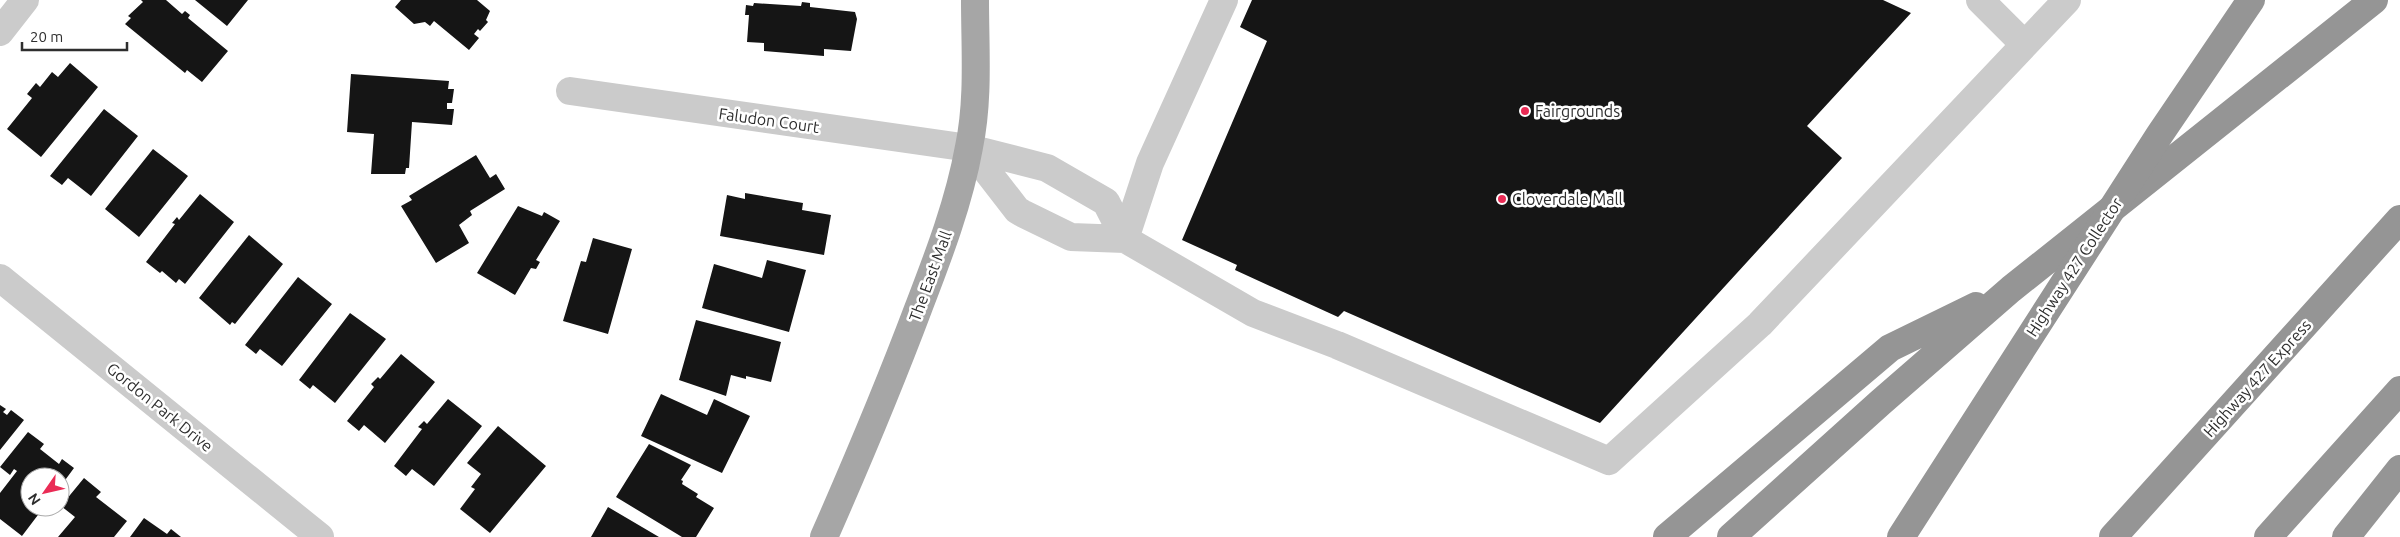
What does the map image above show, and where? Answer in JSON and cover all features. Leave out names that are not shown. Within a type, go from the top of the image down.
[{"type":"highway","name":"Highway 427 Collector","points":[[1901,537],[2160,134],[2251,0]]},
{"type":"highway","points":[[1731,537],[1880,402],[2011,289],[2374,0]]},
{"type":"highway","name":"Highway 427 Express","points":[[2113,537],[2400,218]]},
{"type":"highway","points":[[1667,537],[1890,348],[2011,289]]},
{"type":"highway","points":[[2268,537],[2400,390]]},
{"type":"highway","points":[[2346,537],[2400,469]]},
{"type":"main road","name":"The East Mall","points":[[824,537],[894,371],[940,252],[969,148],[976,102],[975,0]]},
{"type":"street","points":[[1125,239],[1150,163],[1224,0]]},
{"type":"street","points":[[1980,0],[2024,44]]},
{"type":"street","points":[[969,148],[1016,210],[1071,237],[1125,239],[1253,313],[1337,345],[1431,387],[1609,461],[1760,324],[2067,0]]},
{"type":"street","points":[[0,32],[19,2]]},
{"type":"street","name":"Faludon Court","points":[[570,91],[969,148],[1047,168],[1106,202],[1125,239]]},
{"type":"street","name":"Gordon Park Drive","points":[[0,278],[320,537]]},
{"type":"building","points":[[141,0],[166,0],[182,14],[185,11],[190,15],[188,18],[228,51],[202,82],[187,70],[185,73],[125,24],[131,18],[128,16],[143,2]]},
{"type":"building","points":[[195,0],[248,0],[227,26]]},
{"type":"building","points":[[401,0],[477,0],[490,11],[486,20],[488,22],[480,31],[478,29],[474,34],[479,38],[469,50],[434,21],[430,26],[425,22],[414,24],[395,7]]},
{"type":"building","name":"Cloverdale Mall","points":[[1252,0],[1883,0],[1911,13],[1807,126],[1842,158],[1600,423],[1344,311],[1338,317],[1235,270],[1237,265],[1182,240],[1267,41],[1240,27]]},
{"type":"building","points":[[802,2],[810,3],[810,7],[855,12],[857,19],[851,51],[824,49],[824,56],[764,51],[764,43],[747,42],[749,15],[745,15],[746,5],[753,6],[754,3],[801,6]]},
{"type":"building","points":[[70,63],[98,87],[41,157],[7,129],[32,98],[27,94],[36,83],[40,87],[52,72],[58,77]]},
{"type":"building","points":[[351,74],[449,81],[448,89],[454,89],[452,103],[447,103],[447,109],[454,109],[452,125],[412,122],[409,168],[406,168],[405,174],[371,174],[374,134],[347,132]]},
{"type":"building","points":[[104,109],[138,136],[91,196],[68,178],[62,185],[50,176]]},
{"type":"building","points":[[153,149],[188,176],[139,237],[105,209]]},
{"type":"building","points":[[476,155],[490,178],[496,174],[505,189],[470,211],[472,215],[459,225],[469,243],[436,263],[401,206],[412,200],[409,196]]},
{"type":"building","points":[[745,193],[803,203],[802,210],[831,215],[824,255],[720,236],[727,195],[745,199]]},
{"type":"building","points":[[200,194],[234,222],[185,284],[179,279],[176,283],[162,271],[160,273],[146,262],[175,224],[172,223],[177,217],[179,220]]},
{"type":"building","points":[[518,206],[542,216],[544,212],[560,221],[536,260],[540,262],[536,269],[531,268],[515,295],[477,273]]},
{"type":"building","points":[[249,235],[283,264],[235,324],[232,322],[230,325],[199,298]]},
{"type":"building","points":[[593,238],[632,249],[608,334],[563,321],[581,261],[586,262]]},
{"type":"building","points":[[767,260],[806,270],[789,332],[702,308],[714,264],[762,278]]},
{"type":"building","points":[[298,277],[332,304],[282,366],[260,349],[256,354],[245,345]]},
{"type":"building","points":[[350,313],[386,339],[335,403],[313,385],[310,389],[299,380]]},
{"type":"building","points":[[696,320],[781,342],[771,382],[746,376],[746,379],[731,375],[726,396],[679,380]]},
{"type":"building","points":[[401,354],[435,382],[385,443],[364,425],[359,431],[347,421],[374,387],[371,384],[378,377],[380,379]]},
{"type":"building","points":[[661,394],[707,415],[714,399],[750,416],[722,473],[641,436]]},
{"type":"building","points":[[448,399],[482,426],[434,486],[412,469],[406,476],[394,466],[422,429],[418,427],[424,421],[427,424]]},
{"type":"building","points":[[0,405],[6,409],[3,412],[7,415],[11,410],[24,420],[0,450]]},
{"type":"building","points":[[498,426],[546,466],[490,533],[460,509],[475,489],[471,487],[481,474],[467,463]]},
{"type":"building","points":[[28,432],[44,444],[40,449],[59,464],[62,459],[74,468],[70,473],[70,467],[20,467],[20,517],[36,517],[22,536],[0,519],[0,493],[17,471],[14,469],[10,475],[0,467]]},
{"type":"building","points":[[649,444],[691,465],[681,480],[683,481],[682,484],[698,494],[696,497],[714,508],[696,537],[682,537],[616,497]]},
{"type":"building","points":[[84,478],[101,492],[96,497],[127,521],[114,537],[58,537],[75,517],[70,513],[70,495]]},
{"type":"building","points":[[608,507],[659,537],[591,537]]},
{"type":"building","points":[[144,518],[167,534],[171,529],[181,537],[130,537]]},
{"type":"place","name":"Fairgrounds","points":[[1525,111]]},
{"type":"place","name":"Cloverdale Mall","points":[[1502,199]]}]
